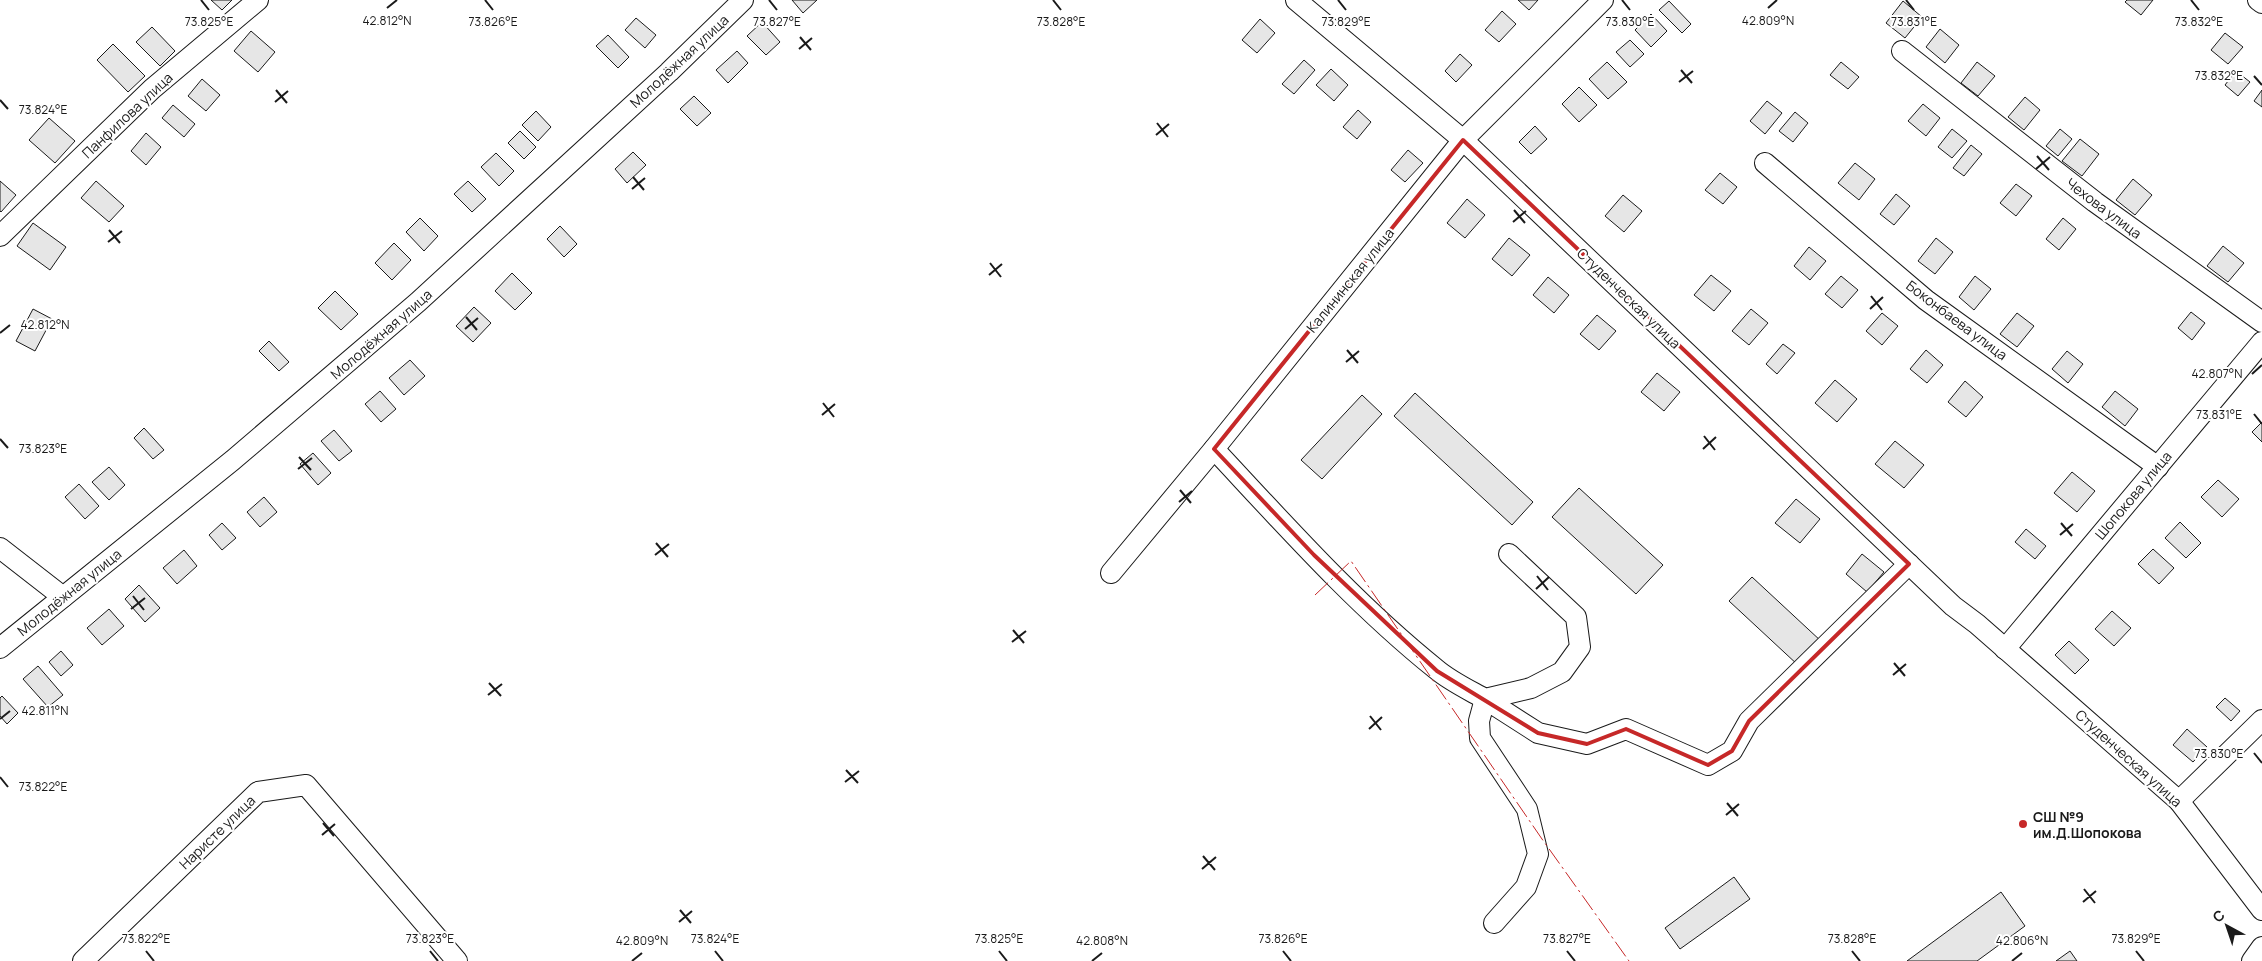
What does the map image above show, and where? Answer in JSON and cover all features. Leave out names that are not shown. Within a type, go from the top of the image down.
[{"type":"street","name":"Панфилова улица","points":[[0,236],[152,90],[258,0]]},
{"type":"street","name":"Молодёжная улица","points":[[0,648],[233,460],[418,302],[669,72],[743,0]]},
{"type":"street","name":"Студенческая улица","points":[[1296,0],[1463,140],[1953,606],[1977,624],[2179,801],[2262,910]]},
{"type":"street","name":"Калининская улица","points":[[1111,573],[1214,449],[1463,140],[1603,0]]},
{"type":"street","points":[[2258,0],[2262,3]]},
{"type":"street","name":"Чехова улица","points":[[1902,51],[2095,202],[2262,322]]},
{"type":"street","name":"Боконбаева улица","points":[[1765,163],[1926,300],[2158,467]]},
{"type":"street","name":"Шопокова улица","points":[[2005,649],[2262,342]]},
{"type":"street","points":[[1214,449],[1361,602],[1437,671],[1538,733],[1587,744],[1626,729],[1708,765],[1732,751],[1749,721],[1909,564]]},
{"type":"street","points":[[0,548],[62,597]]},
{"type":"street","points":[[1485,699],[1531,688],[1562,672],[1580,647],[1576,617],[1509,554]]},
{"type":"street","points":[[1485,699],[1479,721],[1480,738],[1527,808],[1538,854],[1526,887],[1494,923]]},
{"type":"street","points":[[2179,801],[2262,720]]},
{"type":"street","name":"Наристе улица","points":[[82,961],[258,792],[306,786],[449,958]]},
{"type":"street","points":[[2252,961],[2262,947]]},
{"type":"highlighted area","points":[[1463,140],[1909,564],[1749,721],[1732,751],[1708,765],[1626,729],[1587,744],[1538,733],[1437,671],[1314,555],[1214,449]]},
{"type":"building","points":[[211,0],[232,0],[222,10]]},
{"type":"building","points":[[792,0],[817,0],[803,13]]},
{"type":"building","points":[[1518,0],[1538,0],[1529,10]]},
{"type":"building","points":[[2127,0],[2153,0],[2141,15],[2125,2]]},
{"type":"building","points":[[1669,1],[1691,24],[1682,33],[1659,10]]},
{"type":"building","points":[[1903,1],[1922,17],[1905,38],[1886,23]]},
{"type":"building","points":[[1502,11],[1516,24],[1499,42],[1485,30]]},
{"type":"building","points":[[1651,14],[1667,31],[1651,47],[1635,30]]},
{"type":"building","points":[[636,18],[656,35],[645,48],[625,30]]},
{"type":"building","points":[[1260,19],[1275,33],[1257,53],[1242,40]]},
{"type":"building","points":[[762,22],[780,42],[766,55],[747,36]]},
{"type":"building","points":[[152,27],[175,51],[160,66],[136,42]]},
{"type":"building","points":[[1940,29],[1959,45],[1945,63],[1926,47]]},
{"type":"building","points":[[251,31],[275,52],[258,72],[234,51]]},
{"type":"building","points":[[2225,33],[2243,47],[2228,64],[2211,50]]},
{"type":"building","points":[[608,35],[629,57],[618,68],[596,46]]},
{"type":"building","points":[[1630,40],[1644,54],[1630,67],[1616,52]]},
{"type":"building","points":[[113,44],[145,76],[128,92],[97,60]]},
{"type":"building","points":[[737,51],[748,63],[728,83],[716,70]]},
{"type":"building","points":[[1460,54],[1472,65],[1456,82],[1445,71]]},
{"type":"building","points":[[1304,60],[1315,70],[1294,94],[1282,84]]},
{"type":"building","points":[[1607,62],[1627,82],[1608,99],[1589,79]]},
{"type":"building","points":[[1841,62],[1859,77],[1848,89],[1830,75]]},
{"type":"building","points":[[1977,62],[1995,76],[1978,96],[1961,83]]},
{"type":"building","points":[[1331,69],[1348,85],[1334,101],[1316,85]]},
{"type":"building","points":[[2236,71],[2250,82],[2238,96],[2225,85]]},
{"type":"building","points":[[202,79],[220,95],[206,111],[188,96]]},
{"type":"building","points":[[1579,87],[1597,105],[1579,122],[1562,104]]},
{"type":"building","points":[[2262,90],[2262,107],[2254,101]]},
{"type":"building","points":[[694,96],[711,113],[697,126],[680,109]]},
{"type":"building","points":[[2025,97],[2040,110],[2024,130],[2008,117]]},
{"type":"building","points":[[1767,101],[1782,113],[1765,134],[1750,121]]},
{"type":"building","points":[[1923,104],[1940,118],[1926,136],[1908,121]]},
{"type":"building","points":[[173,105],[195,124],[184,137],[162,118]]},
{"type":"building","points":[[1358,110],[1371,122],[1357,139],[1343,127]]},
{"type":"building","points":[[536,111],[551,127],[538,141],[522,125]]},
{"type":"building","points":[[1795,112],[1808,123],[1793,142],[1779,131]]},
{"type":"building","points":[[49,118],[75,141],[55,163],[29,140]]},
{"type":"building","points":[[1535,126],[1547,139],[1531,154],[1519,142]]},
{"type":"building","points":[[1952,129],[1967,141],[1952,158],[1938,147]]},
{"type":"building","points":[[2060,129],[2072,139],[2058,156],[2046,146]]},
{"type":"building","points":[[520,131],[536,147],[524,159],[508,143]]},
{"type":"building","points":[[146,133],[161,147],[146,165],[131,151]]},
{"type":"building","points":[[2080,139],[2099,154],[2082,176],[2062,161]]},
{"type":"building","points":[[1971,145],[1982,154],[1964,176],[1953,168]]},
{"type":"building","points":[[1408,150],[1423,163],[1405,182],[1391,170]]},
{"type":"building","points":[[633,152],[646,165],[627,183],[615,169]]},
{"type":"building","points":[[496,153],[514,171],[499,186],[481,167]]},
{"type":"building","points":[[1855,163],[1875,179],[1859,200],[1838,183]]},
{"type":"building","points":[[1720,173],[1737,187],[1723,204],[1705,190]]},
{"type":"building","points":[[2133,179],[2152,195],[2135,215],[2116,200]]},
{"type":"building","points":[[0,181],[16,195],[1,212],[0,211]]},
{"type":"building","points":[[96,181],[124,206],[109,222],[81,198]]},
{"type":"building","points":[[468,181],[486,199],[472,212],[454,194]]},
{"type":"building","points":[[2016,184],[2032,196],[2016,216],[2000,203]]},
{"type":"building","points":[[1896,194],[1910,206],[1894,225],[1880,214]]},
{"type":"building","points":[[1623,195],[1642,211],[1624,232],[1605,216]]},
{"type":"building","points":[[1467,199],[1485,215],[1465,238],[1447,223]]},
{"type":"building","points":[[420,218],[438,236],[424,251],[406,232]]},
{"type":"building","points":[[2063,218],[2076,229],[2059,250],[2046,239]]},
{"type":"building","points":[[33,223],[66,247],[50,270],[17,246]]},
{"type":"building","points":[[560,226],[577,244],[564,257],[547,239]]},
{"type":"building","points":[[1509,238],[1530,255],[1512,276],[1492,259]]},
{"type":"building","points":[[1936,238],[1953,252],[1935,274],[1918,261]]},
{"type":"building","points":[[394,243],[411,260],[392,280],[375,263]]},
{"type":"building","points":[[2223,246],[2244,263],[2228,282],[2207,266]]},
{"type":"building","points":[[1809,247],[1826,261],[1810,280],[1794,266]]},
{"type":"building","points":[[512,273],[532,293],[515,310],[495,291]]},
{"type":"building","points":[[1711,275],[1731,291],[1714,311],[1694,295]]},
{"type":"building","points":[[1841,276],[1858,290],[1842,308],[1825,294]]},
{"type":"building","points":[[1975,276],[1991,289],[1974,310],[1959,297]]},
{"type":"building","points":[[1548,277],[1569,295],[1554,313],[1533,295]]},
{"type":"building","points":[[335,291],[358,314],[341,330],[318,308]]},
{"type":"building","points":[[474,307],[491,323],[473,342],[456,326]]},
{"type":"building","points":[[33,309],[52,319],[35,351],[16,341]]},
{"type":"building","points":[[1751,309],[1768,323],[1749,345],[1732,331]]},
{"type":"building","points":[[2191,312],[2205,323],[2192,340],[2178,328]]},
{"type":"building","points":[[1882,313],[1898,326],[1882,345],[1866,331]]},
{"type":"building","points":[[2017,313],[2034,326],[2017,347],[2000,334]]},
{"type":"building","points":[[1597,315],[1616,331],[1599,350],[1580,334]]},
{"type":"building","points":[[269,341],[289,362],[279,371],[259,351]]},
{"type":"building","points":[[1783,344],[1795,353],[1777,374],[1766,364]]},
{"type":"building","points":[[1926,350],[1943,365],[1927,383],[1910,369]]},
{"type":"building","points":[[2067,351],[2083,364],[2068,383],[2052,369]]},
{"type":"building","points":[[410,360],[425,376],[404,395],[389,378]]},
{"type":"building","points":[[1657,373],[1680,392],[1664,411],[1641,392]]},
{"type":"building","points":[[1835,380],[1857,399],[1837,422],[1815,403]]},
{"type":"building","points":[[1965,381],[1983,397],[1966,417],[1948,402]]},
{"type":"building","points":[[380,391],[396,409],[381,422],[365,404]]},
{"type":"building","points":[[2115,391],[2138,409],[2125,426],[2102,407]]},
{"type":"building","points":[[1415,393],[1533,502],[1512,525],[1394,416]]},
{"type":"building","points":[[1362,395],[1382,414],[1322,479],[1301,460]]},
{"type":"building","points":[[2262,422],[2262,442],[2252,432]]},
{"type":"building","points":[[144,428],[164,450],[153,459],[134,438]]},
{"type":"building","points":[[334,430],[352,451],[339,461],[321,441]]},
{"type":"building","points":[[1895,441],[1924,465],[1904,488],[1875,464]]},
{"type":"building","points":[[313,453],[331,473],[318,485],[300,464]]},
{"type":"building","points":[[109,467],[125,485],[109,500],[92,482]]},
{"type":"building","points":[[2072,472],[2095,491],[2077,512],[2054,493]]},
{"type":"building","points":[[2218,480],[2239,499],[2222,517],[2201,497]]},
{"type":"building","points":[[79,484],[99,506],[85,519],[65,497]]},
{"type":"building","points":[[1579,488],[1663,565],[1636,594],[1552,517]]},
{"type":"building","points":[[264,497],[277,512],[260,527],[247,512]]},
{"type":"building","points":[[1796,499],[1820,519],[1800,543],[1775,523]]},
{"type":"building","points":[[2180,522],[2201,543],[2186,558],[2165,538]]},
{"type":"building","points":[[222,523],[236,538],[222,550],[209,535]]},
{"type":"building","points":[[2026,529],[2046,546],[2035,559],[2015,542]]},
{"type":"building","points":[[2153,549],[2174,568],[2159,584],[2138,564]]},
{"type":"building","points":[[184,550],[197,566],[177,584],[163,568]]},
{"type":"building","points":[[1862,554],[1884,572],[1867,592],[1846,574]]},
{"type":"building","points":[[1752,577],[1822,642],[1799,666],[1729,601]]},
{"type":"building","points":[[139,585],[160,608],[145,622],[125,599]]},
{"type":"building","points":[[109,609],[124,626],[102,645],[87,628]]},
{"type":"building","points":[[2112,611],[2131,628],[2114,646],[2095,629]]},
{"type":"building","points":[[2069,641],[2089,660],[2075,674],[2055,655]]},
{"type":"building","points":[[61,651],[73,665],[61,676],[49,662]]},
{"type":"building","points":[[38,666],[63,695],[48,707],[23,679]]},
{"type":"building","points":[[2,696],[18,713],[7,724],[0,716],[0,698]]},
{"type":"building","points":[[2225,698],[2240,711],[2231,721],[2216,707]]},
{"type":"building","points":[[2187,729],[2207,747],[2193,762],[2173,745]]},
{"type":"building","points":[[1734,877],[1750,899],[1680,949],[1665,928]]},
{"type":"building","points":[[2001,892],[2025,926],[1977,961],[1907,961]]},
{"type":"building","points":[[2070,951],[2077,961],[2056,961]]},
{"type":"power","points":[[1315,595],[1351,561],[1542,839],[1629,961]]},
{"type":"place","name":"СШ №9 им.Д.Шопокова","points":[[2023,824]]}]
